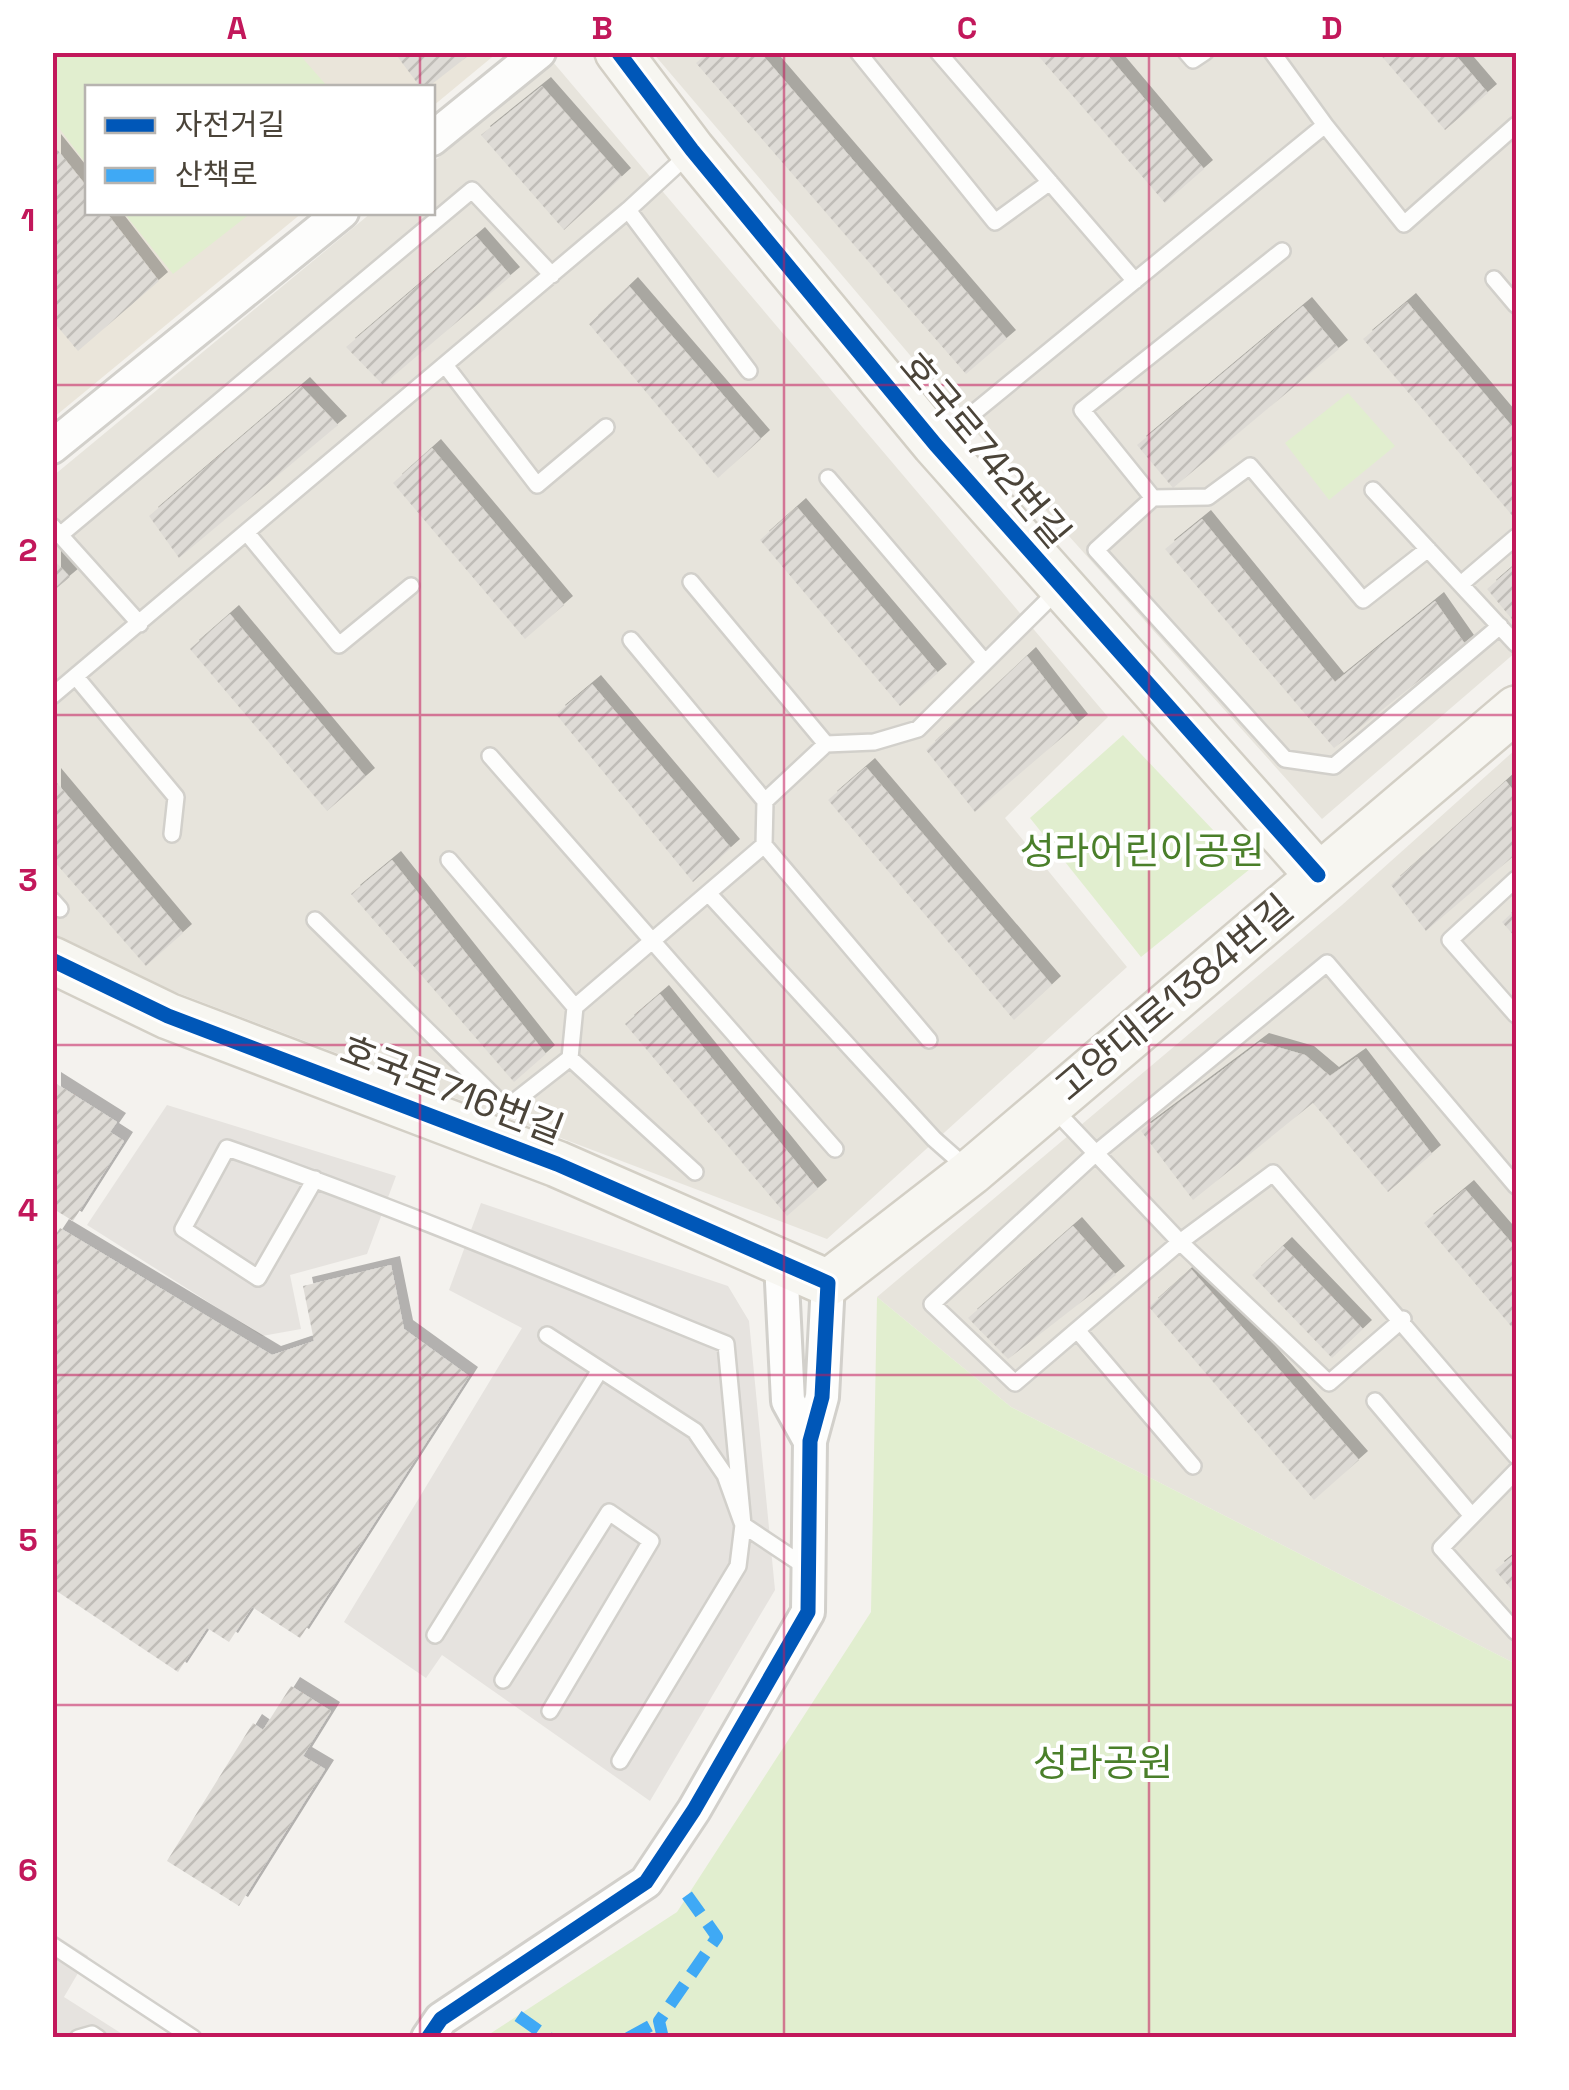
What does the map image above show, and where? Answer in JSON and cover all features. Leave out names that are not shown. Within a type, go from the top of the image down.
[{"type":"street","points":[[435,137],[540,52]]},
{"type":"street","name":"호국로742번길","points":[[633,61],[692,150],[935,444],[1318,875]]},
{"type":"street","points":[[52,447],[338,215]]},
{"type":"street","name":"고양대로1384번길","points":[[828,1283],[972,1172],[1318,875],[1511,723]]},
{"type":"street","name":"호국로716번길","points":[[52,960],[168,1016],[557,1164],[828,1283]]},
{"type":"street","points":[[781,1262],[788,1401],[810,1441]]},
{"type":"street","points":[[428,2038],[441,2019],[646,1882],[694,1810],[808,1612],[810,1441],[822,1397],[828,1283]]},
{"type":"lane","points":[[858,52],[994,222],[1050,182]]},
{"type":"lane","points":[[938,52],[1136,281]]},
{"type":"lane","points":[[1186,52],[1192,60],[1204,52]]},
{"type":"lane","points":[[1272,52],[1404,224],[1516,125]]},
{"type":"lane","points":[[935,444],[1325,125]]},
{"type":"lane","points":[[52,696],[628,210],[692,150]]},
{"type":"lane","points":[[140,624],[56,531],[472,190],[552,274]]},
{"type":"lane","points":[[628,210],[749,371]]},
{"type":"lane","points":[[1152,498],[1082,410],[1282,252]]},
{"type":"lane","points":[[1494,279],[1516,306]]},
{"type":"lane","points":[[445,365],[537,484],[606,427]]},
{"type":"lane","points":[[1428,549],[1363,600],[1250,466],[1208,498],[1152,498],[1096,550],[1285,759],[1334,766],[1500,626]]},
{"type":"lane","points":[[828,478],[984,661]]},
{"type":"lane","points":[[1373,490],[1516,644]]},
{"type":"lane","points":[[247,533],[339,645],[411,586]]},
{"type":"lane","points":[[1460,584],[1516,538]]},
{"type":"lane","points":[[691,582],[826,744]]},
{"type":"lane","points":[[765,801],[826,744],[874,742],[918,729],[1060,588]]},
{"type":"lane","points":[[631,640],[765,801],[764,845],[929,1040]]},
{"type":"lane","points":[[76,676],[176,797],[172,834]]},
{"type":"lane","points":[[490,756],[836,1149]]},
{"type":"lane","points":[[315,920],[506,1108],[570,1058],[575,1006],[764,845]]},
{"type":"lane","points":[[449,860],[575,1006]]},
{"type":"lane","points":[[1516,880],[1450,940],[1516,1014]]},
{"type":"lane","points":[[708,892],[934,1139],[972,1172]]},
{"type":"lane","points":[[1516,1186],[1327,963],[1096,1153],[932,1304],[1015,1384],[1180,1242],[1273,1172],[1516,1456]]},
{"type":"lane","points":[[570,1058],[695,1172]]},
{"type":"lane","points":[[1049,1104],[1180,1242],[1329,1383],[1403,1320]]},
{"type":"lane","points":[[314,1178],[258,1278],[182,1230],[228,1148],[314,1178],[726,1344],[743,1525],[738,1566],[620,1760]]},
{"type":"lane","points":[[1077,1330],[1193,1466]]},
{"type":"lane","points":[[547,1335],[695,1432],[725,1475],[743,1525],[808,1569]]},
{"type":"lane","points":[[436,1635],[600,1370]]},
{"type":"lane","points":[[1374,1400],[1472,1516]]},
{"type":"lane","points":[[1516,1471],[1441,1548],[1516,1632]]},
{"type":"lane","points":[[503,1680],[609,1512],[651,1541],[550,1710]]},
{"type":"lane","points":[[52,1945],[193,2038]]},
{"type":"lane","points":[[78,2038],[92,2034],[98,2038]]},
{"type":"shaded area","points":[[53,53],[497,53],[435,104],[435,85],[85,85],[85,215],[300,215],[53,418]]},
{"type":"shaded area","points":[[653,53],[1516,53],[1516,652],[1322,819],[966,421]]},
{"type":"shaded area","points":[[553,62],[1108,717],[1005,818],[1127,967],[827,1239],[157,985],[53,940],[53,476],[369,215],[435,215],[435,160]]},
{"type":"shaded area","points":[[1516,749],[1516,1664],[1011,1407],[877,1297],[1342,905]]},
{"type":"shaded area","points":[[167,1105],[396,1176],[367,1254],[290,1275],[301,1329],[262,1336],[87,1225]]},
{"type":"shaded area","points":[[481,1203],[728,1286],[749,1321],[775,1590],[650,1801],[442,1655],[426,1678],[344,1622],[522,1328],[449,1290]]},
{"type":"shaded area","points":[[52,1933],[88,1956],[64,1997],[127,2037],[53,2037]]},
{"type":"green space","points":[[53,52],[298,53],[326,85],[85,85],[85,162],[53,120]]},
{"type":"green space","points":[[126,215],[248,215],[173,274]]},
{"type":"green space","points":[[1348,393],[1395,446],[1329,500],[1285,443]]},
{"type":"green space","name":"성라어린이공원","points":[[1123,735],[1250,869],[1141,957],[1030,818]]},
{"type":"green space","name":"성라공원","points":[[877,1297],[1011,1407],[1516,1664],[1516,2037],[485,2037],[677,1912],[871,1612]]},
{"type":"building","points":[[394,52],[473,52],[431,85],[419,85]]},
{"type":"building","points":[[709,52],[760,52],[1007,339],[966,374],[696,63]]},
{"type":"building","points":[[1035,52],[1105,52],[1204,169],[1165,203]]},
{"type":"building","points":[[1378,52],[1453,52],[1488,93],[1445,130]]},
{"type":"building","points":[[542,86],[622,177],[564,230],[481,135]]},
{"type":"building","points":[[52,143],[85,184],[85,215],[108,215],[159,281],[78,351],[52,320]]},
{"type":"building","points":[[476,236],[511,276],[383,385],[346,347]]},
{"type":"building","points":[[629,286],[761,439],[718,478],[589,324]]},
{"type":"building","points":[[1407,302],[1516,431],[1516,520],[1363,339]]},
{"type":"building","points":[[1303,306],[1339,349],[1173,488],[1137,445]]},
{"type":"building","points":[[301,386],[338,425],[179,558],[149,516]]},
{"type":"building","points":[[432,448],[564,605],[525,639],[393,483]]},
{"type":"building","points":[[797,507],[938,673],[900,706],[760,540]]},
{"type":"building","points":[[1202,519],[1335,682],[1435,601],[1465,644],[1334,748],[1165,549]]},
{"type":"building","points":[[52,558],[70,577],[52,592]]},
{"type":"building","points":[[1516,564],[1516,624],[1487,589]]},
{"type":"building","points":[[230,614],[366,777],[327,811],[190,649]]},
{"type":"building","points":[[1027,656],[1079,723],[975,812],[926,750]]},
{"type":"building","points":[[592,684],[731,848],[693,882],[556,714]]},
{"type":"building","points":[[866,767],[1052,985],[1014,1020],[828,800]]},
{"type":"building","points":[[52,777],[183,933],[146,966],[52,859]]},
{"type":"building","points":[[1506,781],[1516,794],[1516,854],[1426,931],[1391,885]]},
{"type":"building","points":[[392,860],[546,1054],[514,1082],[351,894]]},
{"type":"building","points":[[1516,909],[1516,938],[1502,922]]},
{"type":"building","points":[[660,994],[818,1189],[787,1216],[625,1024]]},
{"type":"building","points":[[1260,1042],[1305,1055],[1330,1076],[1357,1057],[1432,1154],[1388,1192],[1313,1103],[1193,1200],[1141,1131]]},
{"type":"building","points":[[52,1081],[117,1122],[110,1132],[124,1141],[73,1221],[52,1208]]},
{"type":"building","points":[[1465,1189],[1516,1248],[1516,1332],[1424,1223]]},
{"type":"building","points":[[1073,1226],[1116,1275],[1008,1359],[968,1318]]},
{"type":"building","points":[[60,1228],[272,1355],[314,1341],[303,1286],[391,1265],[404,1329],[469,1376],[300,1638],[252,1607],[229,1642],[207,1628],[178,1672],[52,1588],[52,1240]]},
{"type":"building","points":[[1283,1246],[1363,1329],[1332,1358],[1252,1275]]},
{"type":"building","points":[[1191,1269],[1359,1460],[1314,1500],[1149,1307]]},
{"type":"building","points":[[1516,1553],[1516,1595],[1495,1570]]},
{"type":"building","points":[[291,1686],[331,1711],[303,1756],[325,1769],[239,1906],[167,1861],[253,1723],[263,1730]]},
{"type":"marked path","points":[[663,2038],[659,2021],[717,1937],[687,1895]]},
{"type":"marked path","points":[[518,2016],[549,2038]]},
{"type":"marked path","points":[[628,2038],[659,2021]]},
{"type":"cycle path","points":[[618,52],[692,150],[935,444],[1318,875]]},
{"type":"cycle path","points":[[52,960],[168,1016],[557,1164],[828,1283],[822,1397],[810,1441],[808,1612],[694,1810],[646,1882],[441,2019],[428,2038]]}]
